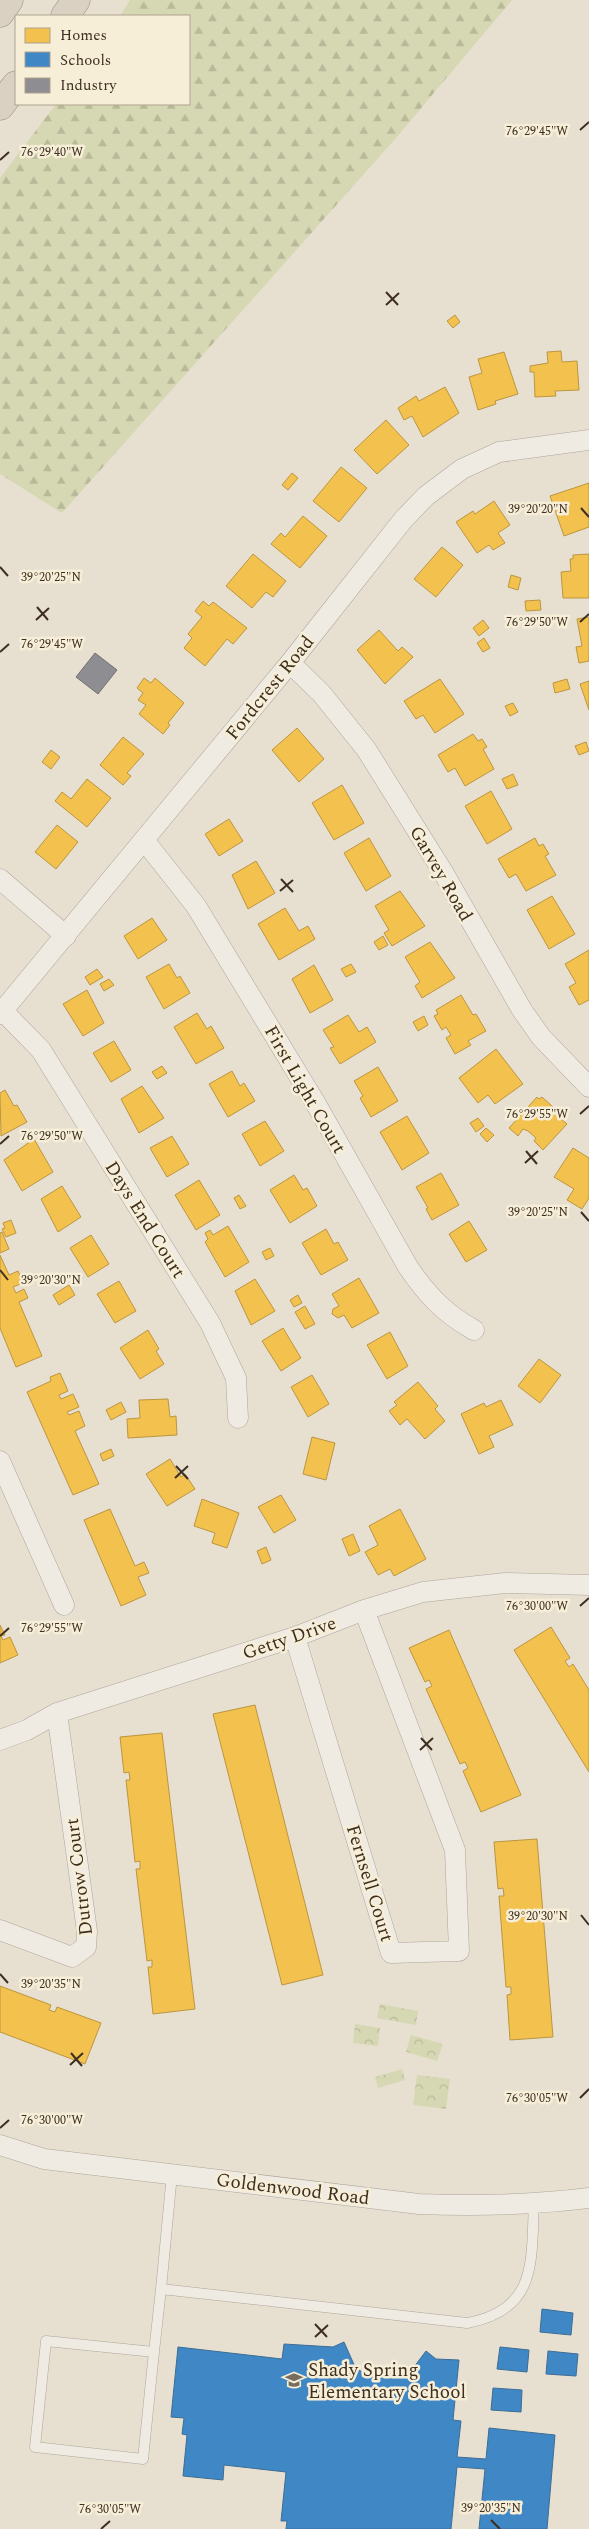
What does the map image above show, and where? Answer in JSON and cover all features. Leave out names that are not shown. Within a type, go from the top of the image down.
[{"type":"highway","points":[[0,13],[9,0]]},
{"type":"highway","points":[[66,15],[76,0]]},
{"type":"highway","points":[[0,106],[15,86]]},
{"type":"street","name":"Fordcrest Road","points":[[1,1012],[66,936],[290,663],[403,520],[445,481],[479,460],[499,452],[589,440]]},
{"type":"street","name":"Garvey Road","points":[[290,663],[321,694],[366,749],[443,872],[522,1010],[547,1044],[589,1087]]},
{"type":"street","name":"First Light Court","points":[[144,840],[196,906],[316,1104],[408,1267],[424,1290],[445,1312],[474,1330]]},
{"type":"street","points":[[0,879],[66,936]]},
{"type":"street","name":"Days End Court","points":[[1,1012],[41,1050],[210,1322],[236,1378],[238,1418]]},
{"type":"street","points":[[0,1461],[64,1605]]},
{"type":"street","name":"Getty Drive","points":[[0,1740],[27,1730],[57,1714],[295,1637],[364,1610],[423,1592],[505,1583],[589,1585]]},
{"type":"street","name":"Fernsell Court","points":[[295,1637],[391,1953],[459,1950],[455,1850],[364,1610]]},
{"type":"street","name":"Dutrow Court","points":[[0,1930],[72,1957],[86,1947],[87,1930],[57,1714]]},
{"type":"street","name":"Goldenwood Road","points":[[0,2145],[44,2159],[420,2204],[466,2206],[589,2198]]},
{"type":"lane","points":[[154,2352],[46,2341],[35,2447],[143,2459],[161,2288],[172,2174]]},
{"type":"lane","points":[[161,2288],[467,2323],[484,2320],[499,2314],[522,2293],[531,2258],[534,2203]]},
{"type":"green space","points":[[130,0],[512,0],[396,138],[62,513],[0,474],[0,178],[55,105],[190,105],[190,15],[121,15]]},
{"type":"green space","points":[[380,2004],[418,2011],[416,2025],[377,2018]]},
{"type":"green space","points":[[355,2024],[380,2028],[378,2046],[353,2043]]},
{"type":"green space","points":[[411,2035],[443,2044],[437,2061],[406,2052]]},
{"type":"green space","points":[[402,2069],[405,2080],[378,2088],[375,2077]]},
{"type":"green space","points":[[417,2075],[450,2079],[446,2109],[413,2105]]},
{"type":"building: Homes","points":[[455,315],[460,322],[453,328],[447,321]]},
{"type":"building: Homes","points":[[561,351],[562,362],[577,361],[579,390],[555,391],[556,396],[535,397],[534,372],[530,372],[530,366],[548,363],[547,352]]},
{"type":"building: Homes","points":[[504,352],[518,394],[495,401],[496,404],[478,410],[469,377],[482,373],[478,359]]},
{"type":"building: Homes","points":[[445,387],[459,413],[423,437],[412,416],[404,420],[398,408],[416,396],[419,401]]},
{"type":"building: Homes","points":[[386,420],[409,445],[377,474],[354,450]]},
{"type":"building: Homes","points":[[341,467],[367,488],[339,522],[313,501]]},
{"type":"building: Homes","points":[[292,473],[298,478],[288,490],[282,485]]},
{"type":"building: Homes","points":[[589,483],[589,527],[564,536],[550,496]]},
{"type":"building: Homes","points":[[494,501],[510,525],[498,533],[505,543],[493,550],[489,545],[477,553],[456,522],[473,511],[475,514]]},
{"type":"building: Homes","points":[[303,516],[327,536],[300,568],[271,544],[281,533],[285,537]]},
{"type":"building: Homes","points":[[442,547],[463,565],[436,597],[414,579]]},
{"type":"building: Homes","points":[[253,554],[286,581],[273,597],[266,592],[252,608],[226,586]]},
{"type":"building: Homes","points":[[589,554],[589,598],[563,598],[561,572],[571,571],[570,559],[573,559],[573,555]]},
{"type":"building: Homes","points":[[511,575],[521,578],[518,590],[508,587]]},
{"type":"building: Homes","points":[[540,600],[541,610],[526,611],[525,601]]},
{"type":"building: Homes","points":[[203,601],[209,606],[213,602],[247,628],[233,644],[227,639],[205,666],[184,648],[192,638],[188,634],[202,617],[195,611]]},
{"type":"building: Homes","points":[[589,617],[589,661],[579,663],[576,647],[582,646],[577,619]]},
{"type":"building: Homes","points":[[483,620],[489,628],[479,636],[473,628]]},
{"type":"building: Homes","points":[[379,630],[398,651],[402,647],[413,657],[385,684],[357,650]]},
{"type":"building: Homes","points":[[484,638],[490,648],[483,652],[477,643]]},
{"type":"building: Homes","points":[[144,678],[151,683],[155,678],[184,703],[168,723],[170,725],[163,734],[139,714],[146,705],[138,700],[143,693],[137,688]]},
{"type":"building: Homes","points":[[440,679],[464,714],[435,733],[423,715],[416,719],[404,701]]},
{"type":"building: Homes","points":[[567,679],[570,689],[555,693],[553,683]]},
{"type":"building: Homes","points":[[589,681],[589,710],[580,684]]},
{"type":"building: Homes","points":[[513,703],[518,712],[510,716],[505,706]]},
{"type":"building: Homes","points":[[297,728],[324,759],[299,782],[272,750]]},
{"type":"building: Homes","points":[[473,734],[478,741],[482,739],[487,747],[483,749],[494,769],[465,786],[455,768],[448,772],[438,755]]},
{"type":"building: Homes","points":[[123,737],[144,754],[127,773],[131,776],[123,785],[100,765]]},
{"type":"building: Homes","points":[[586,742],[589,751],[579,755],[575,746]]},
{"type":"building: Homes","points":[[51,750],[60,757],[51,769],[42,762]]},
{"type":"building: Homes","points":[[513,774],[518,785],[507,789],[502,779]]},
{"type":"building: Homes","points":[[87,779],[111,798],[87,827],[55,801],[62,792],[71,799]]},
{"type":"building: Homes","points":[[342,785],[364,823],[334,840],[312,803]]},
{"type":"building: Homes","points":[[491,791],[512,829],[487,844],[465,806]]},
{"type":"building: Homes","points":[[229,819],[243,841],[219,856],[205,834]]},
{"type":"building: Homes","points":[[57,825],[78,842],[56,869],[35,852]]},
{"type":"building: Homes","points":[[369,838],[391,876],[366,891],[344,853]]},
{"type":"building: Homes","points":[[535,838],[539,846],[543,844],[549,854],[545,856],[556,875],[526,891],[516,874],[509,878],[498,859]]},
{"type":"building: Homes","points":[[256,861],[275,893],[248,909],[232,875]]},
{"type":"building: Homes","points":[[400,891],[425,926],[392,946],[384,933],[389,930],[375,906]]},
{"type":"building: Homes","points":[[552,896],[575,934],[549,949],[527,910]]},
{"type":"building: Homes","points":[[285,908],[299,931],[308,926],[315,939],[279,960],[258,924]]},
{"type":"building: Homes","points":[[152,918],[167,940],[138,959],[124,936]]},
{"type":"building: Homes","points":[[383,936],[388,945],[379,950],[374,942]]},
{"type":"building: Homes","points":[[430,942],[455,978],[422,998],[415,986],[420,982],[405,957]]},
{"type":"building: Homes","points":[[589,950],[589,1000],[579,1005],[569,987],[576,983],[565,964]]},
{"type":"building: Homes","points":[[169,964],[177,978],[180,976],[190,993],[164,1009],[146,977]]},
{"type":"building: Homes","points":[[351,964],[356,972],[346,977],[341,969]]},
{"type":"building: Homes","points":[[314,965],[333,1000],[310,1013],[292,979]]},
{"type":"building: Homes","points":[[97,969],[103,977],[90,985],[85,977]]},
{"type":"building: Homes","points":[[109,979],[114,985],[104,991],[100,984]]},
{"type":"building: Homes","points":[[87,990],[104,1023],[83,1036],[63,1004]]},
{"type":"building: Homes","points":[[461,995],[473,1015],[476,1014],[486,1031],[468,1041],[471,1045],[455,1054],[446,1038],[451,1035],[446,1027],[442,1030],[434,1016],[438,1014],[436,1010]]},
{"type":"building: Homes","points":[[197,1013],[207,1029],[211,1026],[224,1048],[196,1064],[174,1027]]},
{"type":"building: Homes","points":[[348,1015],[359,1032],[367,1027],[376,1042],[340,1064],[330,1048],[334,1047],[323,1030]]},
{"type":"building: Homes","points":[[424,1016],[428,1025],[418,1031],[413,1022]]},
{"type":"building: Homes","points":[[114,1041],[131,1070],[111,1082],[93,1053]]},
{"type":"building: Homes","points":[[496,1049],[523,1084],[495,1104],[488,1095],[478,1103],[459,1078]]},
{"type":"building: Homes","points":[[162,1066],[167,1073],[157,1079],[152,1072]]},
{"type":"building: Homes","points":[[378,1067],[398,1101],[371,1117],[360,1098],[363,1096],[354,1081]]},
{"type":"building: Homes","points":[[232,1071],[240,1086],[244,1083],[255,1101],[228,1117],[209,1084]]},
{"type":"building: Homes","points":[[142,1086],[164,1118],[139,1133],[121,1099]]},
{"type":"building: Homes","points":[[5,1090],[14,1106],[17,1105],[27,1122],[1,1136],[0,1093]]},
{"type":"building: Homes","points":[[537,1097],[539,1099],[542,1097],[553,1107],[550,1109],[567,1124],[543,1150],[534,1141],[536,1138],[528,1131],[523,1129],[518,1136],[509,1128]]},
{"type":"building: Homes","points":[[407,1116],[429,1153],[402,1170],[380,1132]]},
{"type":"building: Homes","points":[[478,1118],[484,1126],[476,1132],[470,1123]]},
{"type":"building: Homes","points":[[265,1121],[284,1151],[260,1166],[242,1134]]},
{"type":"building: Homes","points":[[486,1128],[494,1135],[487,1142],[480,1134]]},
{"type":"building: Homes","points":[[172,1136],[189,1164],[167,1177],[150,1148]]},
{"type":"building: Homes","points":[[34,1139],[53,1172],[22,1191],[4,1160]]},
{"type":"building: Homes","points":[[573,1148],[589,1158],[589,1198],[582,1209],[567,1200],[574,1189],[554,1177]]},
{"type":"building: Homes","points":[[441,1173],[459,1205],[432,1220],[426,1209],[428,1208],[416,1187]]},
{"type":"building: Homes","points":[[294,1175],[303,1190],[307,1188],[317,1206],[290,1223],[270,1190]]},
{"type":"building: Homes","points":[[199,1180],[220,1215],[196,1230],[175,1195]]},
{"type":"building: Homes","points":[[62,1186],[81,1217],[58,1232],[41,1199]]},
{"type":"building: Homes","points":[[239,1195],[246,1206],[240,1209],[234,1198]]},
{"type":"building: Homes","points":[[11,1220],[16,1233],[6,1237],[2,1229],[5,1228],[3,1223]]},
{"type":"building: Homes","points":[[469,1221],[487,1250],[466,1262],[449,1234]]},
{"type":"building: Homes","points":[[228,1226],[249,1262],[225,1277],[205,1242],[208,1239],[205,1233],[210,1230],[213,1235]]},
{"type":"building: Homes","points":[[326,1229],[334,1244],[338,1242],[348,1260],[321,1275],[302,1243]]},
{"type":"building: Homes","points":[[2,1232],[9,1249],[0,1253],[0,1233]]},
{"type":"building: Homes","points":[[91,1235],[109,1264],[88,1277],[70,1248]]},
{"type":"building: Homes","points":[[270,1248],[274,1256],[266,1260],[262,1252]]},
{"type":"building: Homes","points":[[0,1255],[9,1275],[18,1271],[23,1283],[13,1287],[16,1293],[24,1289],[28,1298],[19,1302],[42,1356],[16,1367],[0,1328]]},
{"type":"building: Homes","points":[[359,1278],[379,1313],[352,1328],[344,1315],[338,1318],[332,1314],[333,1309],[339,1306],[332,1294]]},
{"type":"building: Homes","points":[[255,1279],[275,1311],[251,1325],[235,1291]]},
{"type":"building: Homes","points":[[119,1281],[136,1311],[115,1323],[97,1294]]},
{"type":"building: Homes","points":[[69,1285],[75,1295],[59,1305],[53,1295]]},
{"type":"building: Homes","points":[[298,1295],[302,1303],[294,1307],[290,1300]]},
{"type":"building: Homes","points":[[305,1306],[315,1324],[305,1329],[295,1312]]},
{"type":"building: Homes","points":[[283,1328],[301,1358],[281,1371],[262,1341]]},
{"type":"building: Homes","points":[[148,1330],[159,1349],[156,1351],[164,1364],[140,1379],[120,1348]]},
{"type":"building: Homes","points":[[390,1332],[408,1366],[387,1379],[367,1345]]},
{"type":"building: Homes","points":[[539,1359],[561,1375],[540,1403],[518,1386]]},
{"type":"building: Homes","points":[[60,1373],[68,1391],[59,1395],[61,1399],[73,1394],[79,1407],[67,1412],[69,1415],[79,1411],[85,1426],[75,1431],[99,1484],[73,1495],[27,1392],[51,1381],[50,1377]]},
{"type":"building: Homes","points":[[312,1375],[329,1404],[308,1417],[291,1387]]},
{"type":"building: Homes","points":[[418,1382],[438,1406],[435,1409],[445,1421],[425,1439],[407,1419],[400,1425],[389,1411],[397,1405],[394,1402]]},
{"type":"building: Homes","points":[[168,1399],[170,1417],[176,1416],[177,1435],[128,1438],[127,1419],[140,1418],[139,1400]]},
{"type":"building: Homes","points":[[501,1400],[513,1425],[489,1436],[494,1447],[479,1454],[461,1414],[484,1403],[486,1407]]},
{"type":"building: Homes","points":[[121,1402],[126,1412],[111,1420],[106,1410]]},
{"type":"building: Homes","points":[[312,1437],[335,1443],[326,1480],[303,1474]]},
{"type":"building: Homes","points":[[111,1449],[114,1456],[103,1461],[100,1454]]},
{"type":"building: Homes","points":[[170,1459],[181,1477],[185,1474],[195,1489],[167,1506],[146,1474]]},
{"type":"building: Homes","points":[[281,1495],[296,1520],[274,1533],[258,1507]]},
{"type":"building: Homes","points":[[202,1499],[239,1513],[227,1548],[212,1543],[215,1533],[194,1526]]},
{"type":"building: Homes","points":[[110,1509],[135,1566],[144,1562],[149,1573],[138,1577],[146,1595],[121,1606],[84,1520]]},
{"type":"building: Homes","points":[[400,1509],[426,1559],[394,1576],[390,1569],[378,1575],[365,1552],[378,1545],[369,1526]]},
{"type":"building: Homes","points":[[353,1534],[360,1551],[349,1556],[342,1539]]},
{"type":"building: Homes","points":[[266,1547],[271,1560],[262,1564],[257,1551]]},
{"type":"building: Homes","points":[[0,1625],[5,1635],[1,1636],[3,1640],[10,1637],[18,1655],[0,1663]]},
{"type":"building: Homes","points":[[551,1627],[570,1658],[565,1661],[569,1667],[573,1664],[589,1690],[589,1772],[514,1650]]},
{"type":"building: Homes","points":[[449,1630],[521,1795],[481,1812],[463,1771],[468,1768],[465,1762],[460,1764],[426,1689],[432,1686],[429,1680],[425,1682],[409,1648]]},
{"type":"building: Homes","points":[[255,1705],[323,1975],[282,1985],[213,1714]]},
{"type":"building: Homes","points":[[162,1733],[195,2009],[153,2014],[148,1967],[152,1967],[152,1960],[147,1961],[136,1869],[140,1869],[140,1861],[135,1862],[126,1780],[130,1780],[129,1772],[124,1773],[120,1737]]},
{"type":"building: Homes","points":[[537,1839],[553,2037],[510,2040],[507,1995],[511,1994],[511,1987],[506,1987],[499,1896],[504,1896],[503,1888],[498,1889],[494,1842]]},
{"type":"building: Homes","points":[[0,1986],[51,2005],[49,2010],[55,2012],[57,2007],[101,2023],[85,2064],[0,2032]]},
{"type":"building: Schools","points":[[542,2309],[573,2313],[571,2335],[540,2332]]},
{"type":"building: Schools","points":[[344,2342],[356,2369],[370,2375],[371,2372],[380,2376],[393,2374],[394,2377],[408,2375],[426,2351],[436,2359],[459,2360],[453,2420],[461,2421],[457,2457],[486,2459],[489,2428],[555,2435],[547,2529],[479,2529],[485,2469],[457,2467],[451,2529],[286,2529],[287,2521],[281,2521],[286,2472],[224,2465],[223,2480],[183,2476],[187,2435],[182,2434],[184,2418],[171,2417],[178,2347],[282,2359],[284,2344],[333,2347]]},
{"type":"building: Schools","points":[[500,2347],[529,2350],[527,2372],[497,2369]]},
{"type":"building: Schools","points":[[548,2351],[578,2354],[576,2376],[546,2374]]},
{"type":"building: Schools","points":[[493,2388],[522,2390],[521,2412],[491,2410]]},
{"type":"building: Industry","points":[[95,653],[117,670],[98,694],[76,677]]},
{"type":"place","name":"Shady Spring Elementary School","points":[[294,2380]]}]
